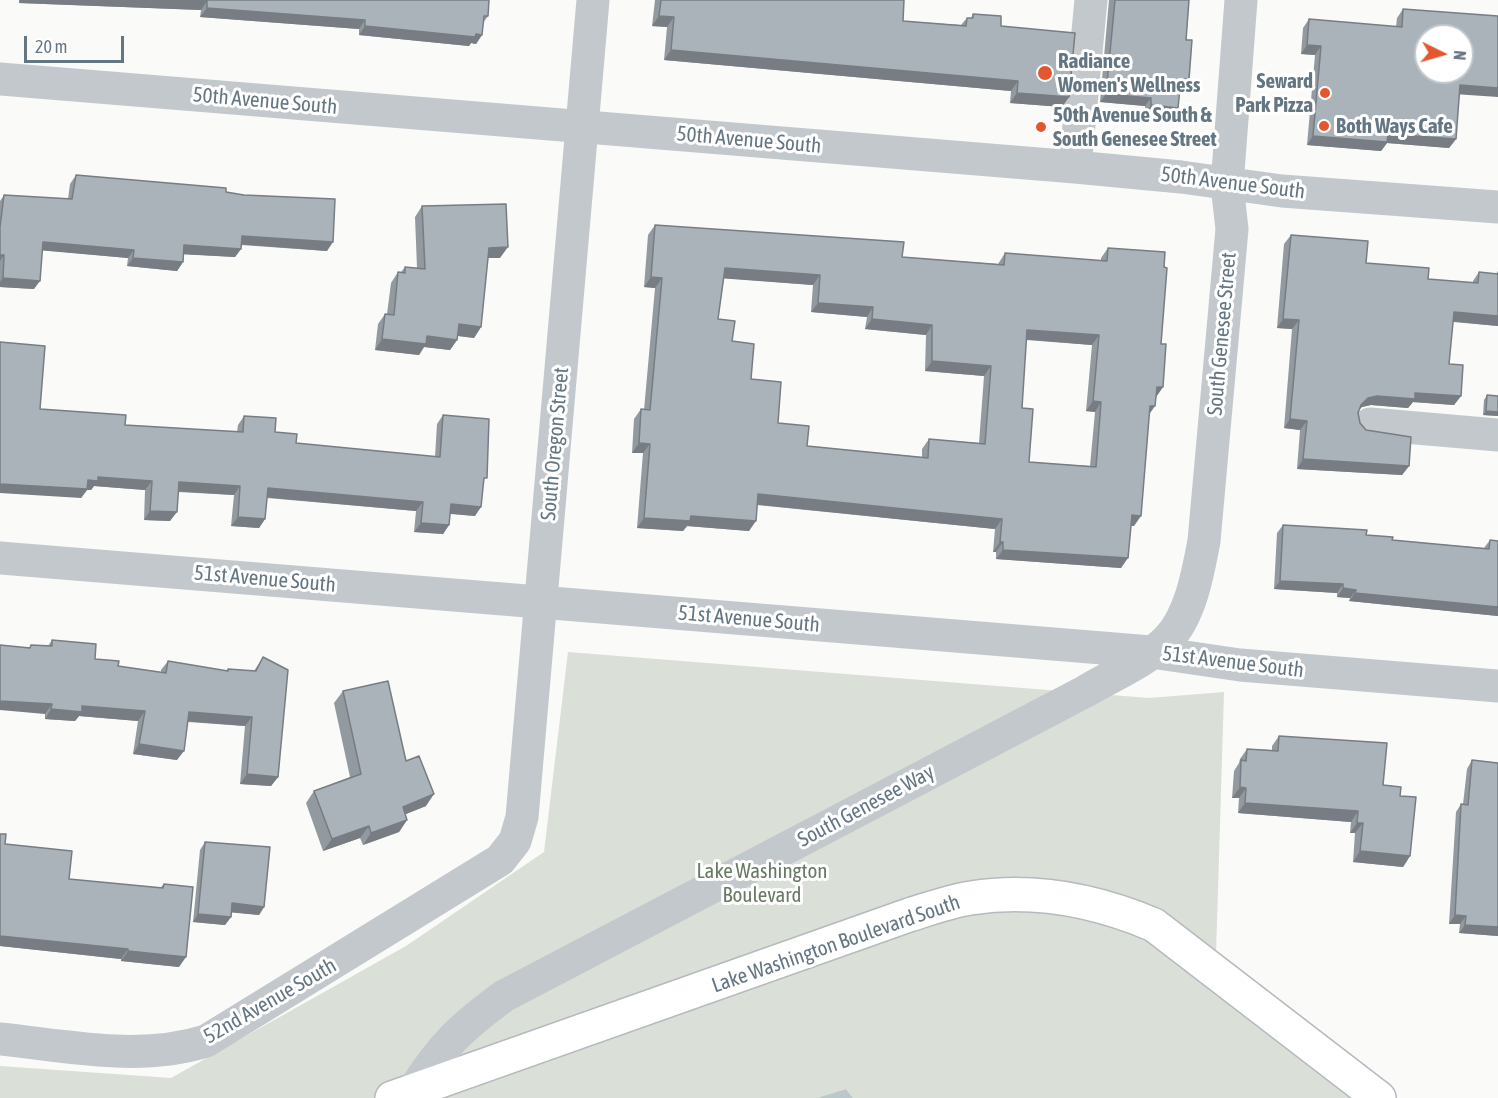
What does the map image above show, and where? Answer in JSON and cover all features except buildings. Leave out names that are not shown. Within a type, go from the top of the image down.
[{"type":"main road","name":"Lake Washington Boulevard South","points":[[403,1094],[909,915],[970,898],[1024,893],[1072,898],[1116,909],[1154,925],[1379,1098]]},
{"type":"street","name":"South Oregon Street","points":[[482,872],[500,861],[514,841],[522,817],[593,0]]},
{"type":"street","points":[[1076,166],[1090,0]]},
{"type":"street","name":"South Genesee Street","points":[[1151,652],[1168,639],[1181,622],[1199,570],[1204,541],[1232,229],[1227,185],[1241,0]]},
{"type":"street","name":"50th Avenue South","points":[[0,79],[1076,166],[1181,177],[1227,185],[1498,207]]},
{"type":"street","points":[[1370,424],[1498,435]]},
{"type":"street","name":"51st Avenue South","points":[[0,558],[1151,652],[1240,665],[1498,686]]},
{"type":"street","name":"South Genesee Way","points":[[403,1094],[434,1056],[465,1025],[504,996],[1086,691],[1151,652]]},
{"type":"street","name":"52nd Avenue South","points":[[0,1039],[151,1052],[180,1049],[206,1041],[482,872]]},
{"type":"green space","name":"Lake Washington Boulevard","points":[[568,652],[1149,698],[1224,692],[1215,987],[1359,1098],[853,1098],[846,1089],[818,1098],[0,1098],[0,1066],[171,1078],[406,946],[544,852]]},
{"type":"shaded area","points":[[846,1089],[853,1098],[817,1098]]},
{"type":"place","name":"Radiance Women's Wellness","points":[[1045,73]]},
{"type":"place","name":"Seward Park Pizza","points":[[1325,93]]},
{"type":"place","name":"Both Ways Cafe","points":[[1324,126]]},
{"type":"place","name":"50th Avenue South & South Genesee Street","points":[[1041,127]]}]
